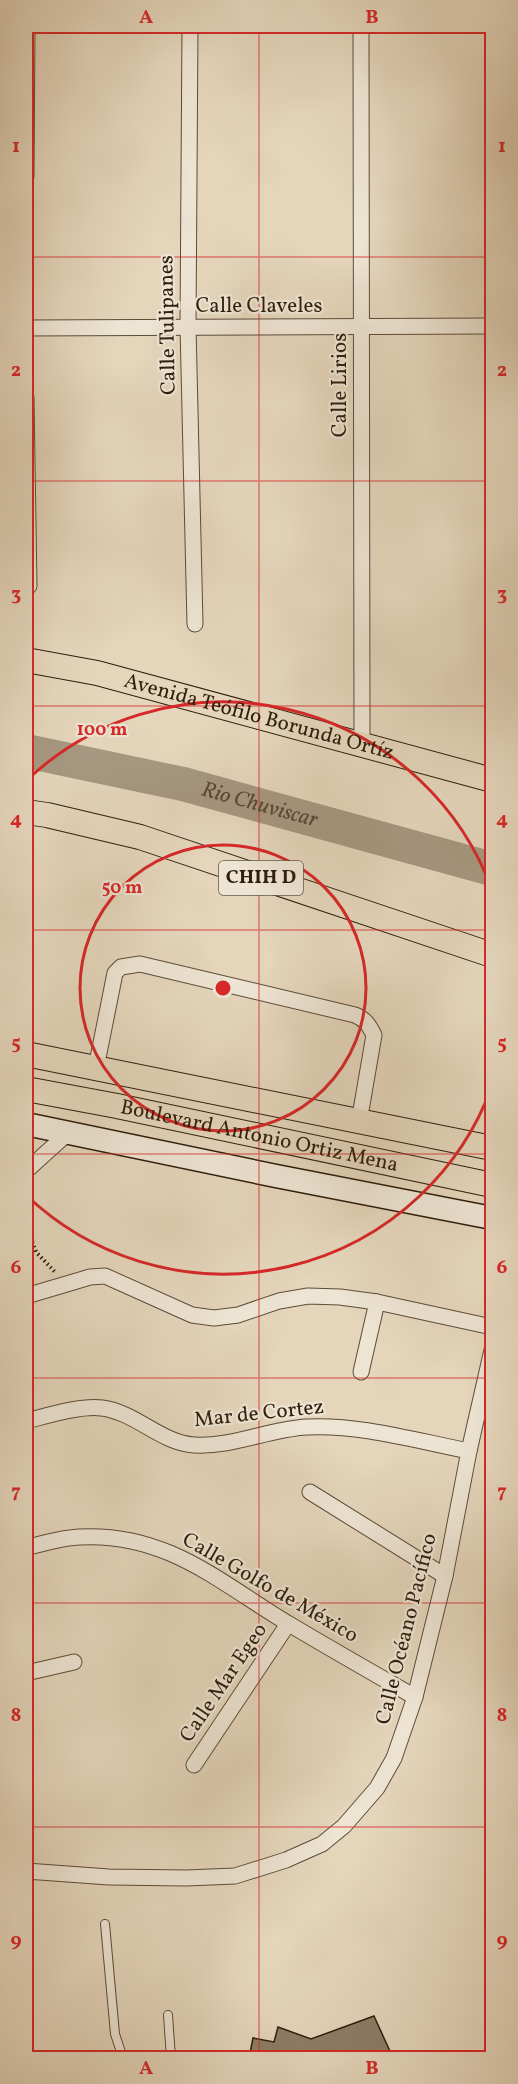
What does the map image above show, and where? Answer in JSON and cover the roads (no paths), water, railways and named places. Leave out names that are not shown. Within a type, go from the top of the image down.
[{"type":"main road","name":"Avenida Teófilo Borunda Ortíz","points":[[26,660],[97,673],[492,780]]},
{"type":"main road","name":"CHIH D","points":[[26,812],[140,837],[492,955]]},
{"type":"main road","name":"Boulevard Antonio Ortiz Mena","points":[[26,1054],[492,1148]]},
{"type":"main road","name":"Boulevard Antonio Ortiz Mena","points":[[26,1089],[129,1108],[492,1185]]},
{"type":"street","points":[[26,177],[27,26]]},
{"type":"street","name":"Calle Tulipanes","points":[[190,26],[188,326],[195,624]]},
{"type":"street","name":"Calle Lirios","points":[[361,26],[362,744]]},
{"type":"street","name":"Calle Claveles","points":[[26,328],[492,326]]},
{"type":"street","points":[[26,398],[29,586]]},
{"type":"street","points":[[96,1068],[116,974],[121,967],[140,964],[363,1018],[370,1025],[374,1035],[359,1122]]},
{"type":"street","name":"Boulevard Antonio Ortiz Mena","points":[[26,1124],[492,1218]]},
{"type":"street","points":[[26,1171],[68,1133]]},
{"type":"street","points":[[26,1296],[105,1276],[192,1315],[214,1318],[238,1315],[279,1302],[309,1296],[340,1297],[377,1302],[492,1328]]},
{"type":"street","points":[[361,1372],[377,1302]]},
{"type":"street","name":"Calle Océano Pacífico","points":[[26,1871],[109,1877],[235,1876],[286,1860],[322,1844],[344,1826],[377,1788],[394,1758],[415,1697],[445,1576],[469,1451],[492,1350]]},
{"type":"street","name":"Mar de Cortez","points":[[26,1421],[72,1410],[101,1408],[124,1415],[167,1437],[193,1445],[225,1443],[305,1427],[341,1427],[469,1451]]},
{"type":"street","points":[[310,1492],[445,1576]]},
{"type":"street","name":"Calle Golfo de México","points":[[26,1548],[76,1537],[108,1536],[137,1540],[178,1555],[215,1576],[288,1624],[415,1697]]},
{"type":"street","name":"Calle Mar Egeo","points":[[194,1765],[288,1624]]},
{"type":"street","points":[[26,1673],[74,1662]]},
{"type":"lane","points":[[105,1924],[115,2034],[123,2058]]},
{"type":"lane","points":[[168,2015],[171,2058]]},
{"type":"waterway","name":"Rio Chuviscar","points":[[26,751],[183,784],[492,869]]}]
